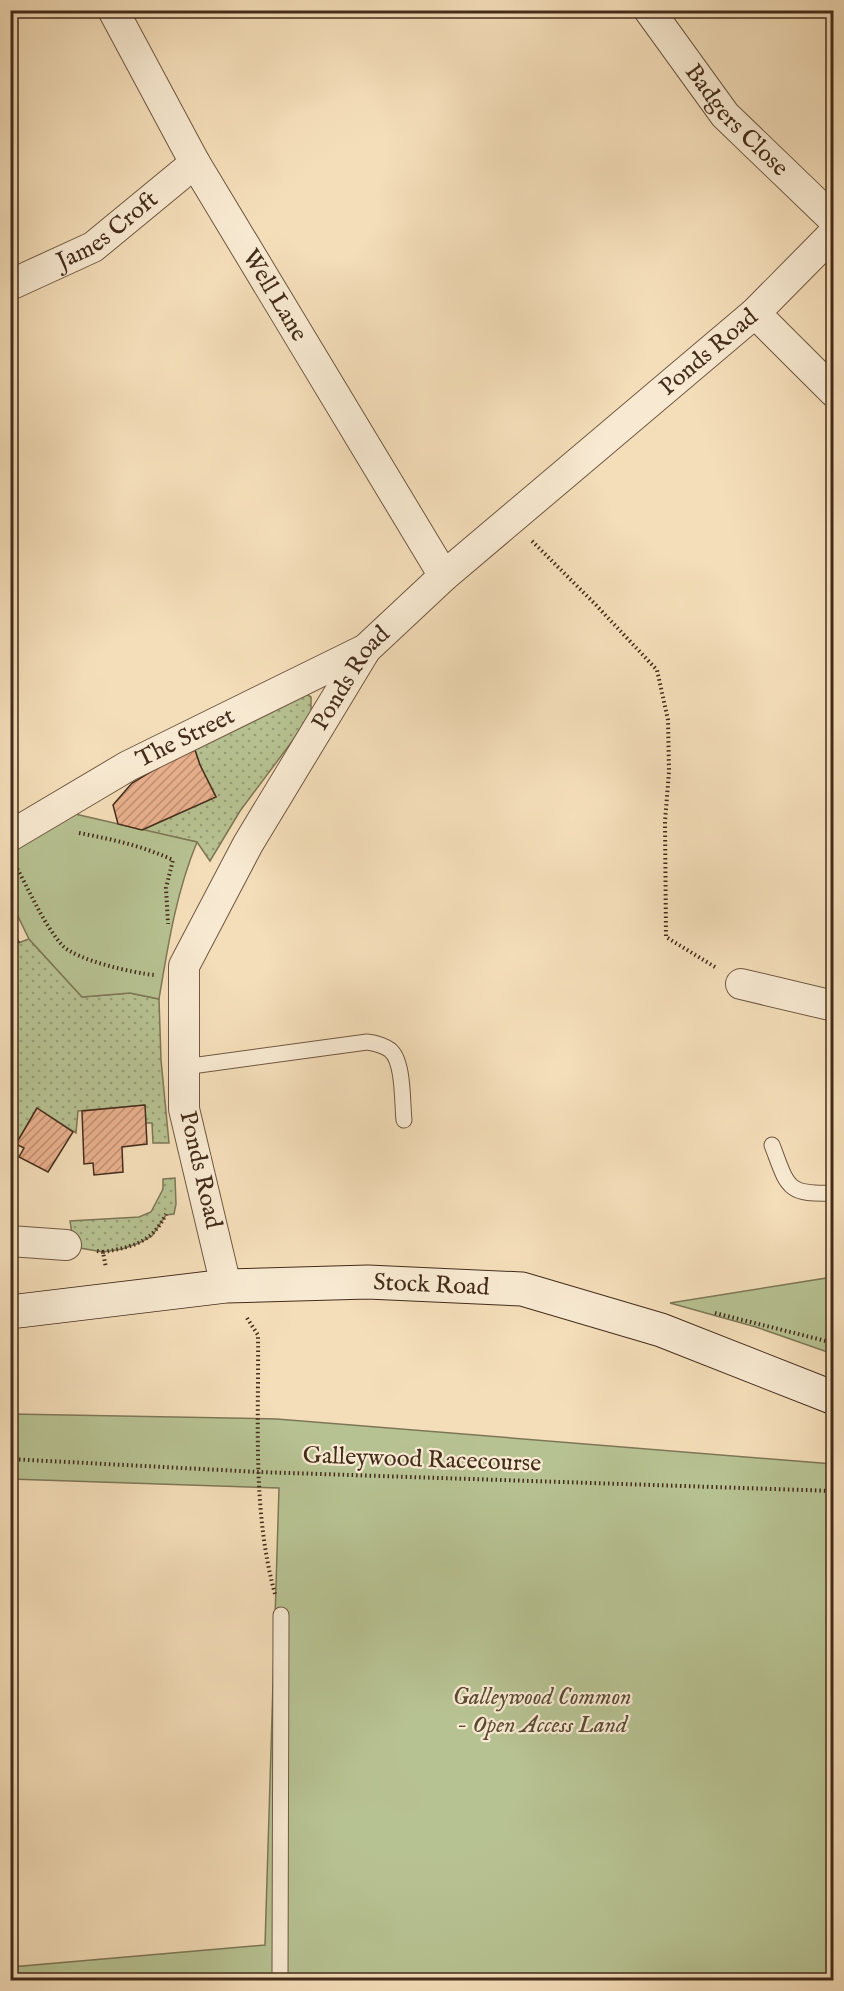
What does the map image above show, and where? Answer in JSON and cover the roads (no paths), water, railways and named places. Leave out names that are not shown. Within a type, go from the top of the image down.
[{"type":"main road","name":"Stock Road","points":[[10,1312],[226,1286],[368,1282],[522,1289],[661,1330],[834,1398]]},
{"type":"street","name":"Well Lane","points":[[113,10],[195,163],[444,576]]},
{"type":"street","name":"Badgers Close","points":[[649,10],[725,115],[834,220]]},
{"type":"street","name":"James Croft","points":[[10,285],[93,247],[195,163]]},
{"type":"street","name":"Ponds Road","points":[[226,1286],[184,1109],[184,966],[248,844],[366,649],[444,576],[755,313],[834,232]]},
{"type":"street","points":[[755,313],[834,392]]},
{"type":"street","name":"The Street","points":[[16,853],[128,766],[366,649]]},
{"type":"street","points":[[741,984],[834,1006]]},
{"type":"street","points":[[10,1241],[66,1245]]},
{"type":"lane","points":[[184,1067],[367,1042],[379,1044],[391,1050],[399,1061],[404,1120]]},
{"type":"lane","points":[[772,1145],[785,1181],[795,1191],[808,1194],[834,1193]]},
{"type":"lane","points":[[280,1980],[281,1615]]},
{"type":"park label","name":"Galleywood Common - Open Access Land","points":[[542,1711]]}]
